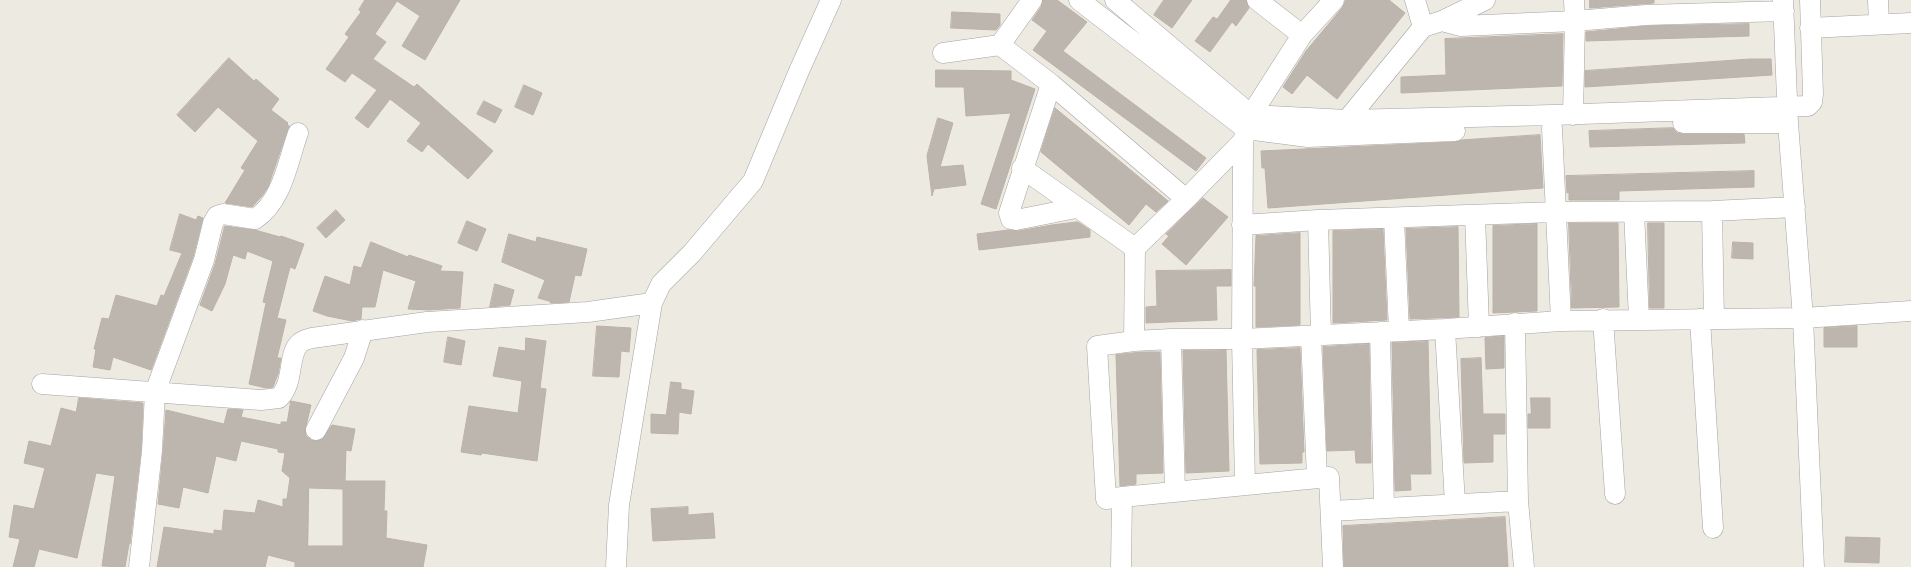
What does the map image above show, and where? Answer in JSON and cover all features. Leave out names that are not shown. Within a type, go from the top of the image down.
[{"type":"street","points":[[616,567],[619,505],[652,303],[661,284],[692,253],[753,181],[799,71],[831,0]]},
{"type":"street","points":[[1000,46],[1032,0]]},
{"type":"street","points":[[1079,0],[1246,128],[1308,137],[1683,123],[1788,114],[1808,106],[1812,102],[1810,0]]},
{"type":"street","points":[[1115,0],[1246,128],[1242,226],[1242,339],[1245,485]]},
{"type":"street","points":[[1257,0],[1302,35]]},
{"type":"street","points":[[1134,341],[1135,248],[1186,199],[1246,128],[1302,35],[1334,0]]},
{"type":"street","points":[[1416,0],[1423,27]]},
{"type":"street","points":[[1347,120],[1423,27],[1442,21],[1485,0]]},
{"type":"street","points":[[1573,115],[1574,0]]},
{"type":"street","points":[[1878,0],[1879,24]]},
{"type":"street","points":[[1442,21],[1461,26],[1575,21],[1645,8],[1783,5],[1788,114],[1802,318],[1814,567]]},
{"type":"street","points":[[1810,28],[1911,23]]},
{"type":"street","points":[[943,53],[1000,46],[1051,84],[1186,199]]},
{"type":"street","points":[[1051,84],[1022,168],[1009,213],[1011,218],[1016,220],[1076,208]]},
{"type":"street","points":[[1246,128],[1347,120],[1573,115],[1788,114]]},
{"type":"street","points":[[1552,128],[1561,320]]},
{"type":"street","points":[[139,567],[152,451],[155,392],[204,260],[213,224],[217,216],[223,214],[255,219],[265,213],[276,198],[298,133]]},
{"type":"street","points":[[1022,168],[1076,208],[1135,248]]},
{"type":"street","points":[[1242,226],[1318,220],[1394,219],[1557,212],[1634,212],[1795,207]]},
{"type":"street","points":[[1712,210],[1707,319],[1713,528]]},
{"type":"street","points":[[1634,212],[1639,319]]},
{"type":"street","points":[[1475,215],[1479,327]]},
{"type":"street","points":[[1384,508],[1394,219]]},
{"type":"street","points":[[1317,478],[1316,336],[1318,220]]},
{"type":"street","points":[[42,384],[261,400],[280,398],[286,391],[295,350],[301,342],[312,338],[427,322],[588,312],[652,303]]},
{"type":"street","points":[[1333,567],[1329,477],[1106,499],[1097,346],[1134,341],[1316,336],[1479,327],[1561,320],[1802,318],[1911,311]]},
{"type":"street","points":[[1603,319],[1615,494]]},
{"type":"street","points":[[1515,323],[1518,501],[1524,567]]},
{"type":"street","points":[[1445,329],[1454,504]]},
{"type":"street","points":[[316,430],[354,358],[363,330]]},
{"type":"street","points":[[1171,339],[1175,492]]},
{"type":"street","points":[[1121,567],[1122,497]]},
{"type":"street","points":[[1331,511],[1518,501]]},
{"type":"building","points":[[365,0],[460,0],[425,60],[402,46],[420,16],[397,1],[375,34],[386,42],[373,59],[414,87],[417,84],[493,151],[468,179],[428,144],[422,152],[407,141],[421,123],[390,99],[368,128],[355,118],[377,90],[352,73],[345,82],[326,69],[349,37],[345,34],[361,12],[359,10]]},
{"type":"building","points":[[1043,0],[1057,0],[1087,22],[1063,51],[1206,158],[1196,171],[1033,50],[1047,31],[1032,20],[1041,7]]},
{"type":"building","points":[[1164,0],[1192,0],[1172,28],[1154,15]]},
{"type":"building","points":[[1231,0],[1246,0],[1249,8],[1236,26],[1232,22],[1210,52],[1195,41],[1213,17],[1217,19]]},
{"type":"building","points":[[1346,0],[1389,0],[1405,13],[1337,99],[1307,75],[1292,94],[1283,87],[1306,51],[1342,8]]},
{"type":"building","points":[[1590,0],[1654,0],[1654,3],[1590,8]]},
{"type":"building","points":[[952,12],[1000,14],[1000,25],[996,30],[951,28]]},
{"type":"building","points":[[1749,24],[1749,36],[1586,41],[1586,32],[1647,26]]},
{"type":"building","points":[[1563,34],[1562,86],[1401,93],[1401,77],[1446,75],[1445,39]]},
{"type":"building","points":[[229,58],[254,81],[256,79],[279,99],[271,110],[288,123],[287,124],[289,126],[268,187],[252,207],[225,203],[245,170],[241,168],[258,141],[218,107],[195,132],[177,115]]},
{"type":"building","points":[[1750,59],[1771,59],[1772,75],[1585,87],[1585,71]]},
{"type":"building","points":[[936,70],[1011,71],[1011,80],[1035,89],[996,209],[981,204],[1011,113],[966,116],[964,87],[936,87]]},
{"type":"building","points":[[524,85],[542,93],[533,115],[515,107]]},
{"type":"building","points":[[484,101],[502,110],[495,123],[477,114]]},
{"type":"building","points":[[1055,108],[1168,201],[1156,212],[1146,204],[1129,225],[1041,152]]},
{"type":"building","points":[[938,118],[953,123],[940,167],[963,165],[966,185],[934,189],[932,196],[927,156]]},
{"type":"building","points":[[1673,128],[1677,133],[1683,134],[1744,134],[1745,143],[1590,147],[1589,131]]},
{"type":"building","points":[[1540,135],[1543,188],[1268,208],[1265,168],[1262,168],[1261,151],[1455,142],[1462,140]]},
{"type":"building","points":[[1754,171],[1754,187],[1619,191],[1619,200],[1569,200],[1569,192],[1567,193],[1566,176]]},
{"type":"building","points":[[1203,198],[1228,217],[1186,265],[1162,244],[1169,236],[1166,234]]},
{"type":"building","points":[[336,210],[345,220],[326,238],[317,228]]},
{"type":"building","points":[[180,214],[196,220],[198,216],[203,218],[193,257],[151,370],[113,357],[110,370],[93,367],[96,349],[94,349],[102,318],[109,319],[116,295],[157,306],[161,295],[164,296],[182,253],[170,250]]},
{"type":"building","points":[[467,221],[486,229],[477,251],[458,243]]},
{"type":"building","points":[[1078,222],[1090,230],[1090,237],[979,250],[977,234],[1008,230],[1018,231]]},
{"type":"building","points":[[1569,223],[1618,223],[1619,307],[1572,308]]},
{"type":"building","points":[[1648,223],[1664,223],[1664,308],[1650,308]]},
{"type":"building","points":[[1537,224],[1537,311],[1493,313],[1493,226]]},
{"type":"building","points":[[225,226],[255,230],[281,236],[304,244],[295,269],[290,267],[277,318],[286,320],[277,358],[281,358],[278,374],[273,387],[266,388],[249,384],[266,303],[263,302],[273,261],[247,251],[245,259],[233,255],[225,284],[212,311],[200,305],[215,264]]},
{"type":"building","points":[[1458,227],[1459,317],[1410,319],[1406,229]]},
{"type":"building","points":[[1383,229],[1387,320],[1333,323],[1333,231]]},
{"type":"building","points":[[1300,233],[1300,325],[1256,327],[1256,286],[1254,286],[1256,236]]},
{"type":"building","points":[[509,234],[536,242],[537,237],[587,249],[581,276],[575,275],[569,302],[551,303],[538,298],[545,280],[502,262]]},
{"type":"building","points":[[371,242],[408,257],[409,255],[442,266],[440,271],[463,272],[460,308],[429,310],[408,309],[416,281],[383,270],[375,307],[362,307],[361,319],[352,321],[327,316],[313,311],[325,276],[350,285],[354,266],[361,268]]},
{"type":"building","points":[[1733,242],[1753,243],[1753,259],[1732,258]]},
{"type":"building","points":[[1231,270],[1231,286],[1216,286],[1217,320],[1146,323],[1146,307],[1157,306],[1156,271]]},
{"type":"building","points":[[495,284],[514,290],[510,305],[490,307]]},
{"type":"building","points":[[597,326],[631,328],[629,352],[621,351],[619,377],[593,376]]},
{"type":"building","points":[[1857,326],[1857,347],[1824,347],[1824,328]]},
{"type":"building","points":[[1504,336],[1504,368],[1486,369],[1485,338]]},
{"type":"building","points":[[448,337],[465,341],[461,365],[444,362]]},
{"type":"building","points":[[526,338],[546,341],[540,388],[546,389],[537,461],[482,453],[481,455],[461,452],[469,406],[518,413],[522,381],[493,376],[499,347],[525,351]]},
{"type":"building","points":[[1428,341],[1431,474],[1410,474],[1411,490],[1395,491],[1392,343]]},
{"type":"building","points":[[1369,344],[1371,463],[1356,463],[1355,450],[1327,451],[1323,347]]},
{"type":"building","points":[[1300,348],[1304,452],[1302,452],[1302,463],[1260,464],[1257,350]]},
{"type":"building","points":[[1226,350],[1229,471],[1186,473],[1183,351]]},
{"type":"building","points":[[1142,352],[1160,352],[1163,473],[1136,474],[1136,484],[1120,486],[1116,355]]},
{"type":"building","points":[[1481,358],[1483,414],[1505,414],[1505,434],[1493,434],[1493,462],[1464,463],[1461,359]]},
{"type":"building","points":[[671,382],[681,383],[681,389],[694,391],[691,414],[679,412],[678,434],[651,433],[651,414],[666,415]]},
{"type":"building","points":[[79,398],[143,403],[141,450],[130,544],[125,567],[102,566],[115,476],[96,473],[77,558],[39,549],[34,567],[13,567],[20,539],[9,537],[14,505],[34,509],[45,468],[24,463],[29,441],[51,446],[61,408],[76,412]]},
{"type":"building","points":[[1531,398],[1550,398],[1550,428],[1528,428],[1528,414],[1531,414]]},
{"type":"building","points":[[291,401],[311,405],[305,430],[306,436],[311,440],[317,441],[322,439],[332,425],[355,429],[351,451],[346,450],[345,481],[385,481],[384,511],[387,511],[386,538],[427,545],[423,567],[295,567],[295,562],[268,555],[265,567],[157,567],[164,527],[214,534],[214,530],[222,531],[224,510],[255,513],[258,500],[283,507],[283,499],[287,499],[290,478],[282,471],[285,453],[278,452],[278,449],[241,441],[236,461],[216,456],[208,493],[183,487],[179,508],[158,504],[166,410],[224,424],[228,409],[243,410],[241,417],[281,425],[281,422],[287,422]],"holes":[[[309,488],[343,489],[343,546],[308,546]]]},
{"type":"building","points":[[688,507],[688,515],[713,513],[715,538],[653,541],[651,509]]},
{"type":"building","points":[[1505,517],[1508,567],[1344,567],[1343,526]]},
{"type":"building","points":[[1846,537],[1880,538],[1879,563],[1845,562]]}]
